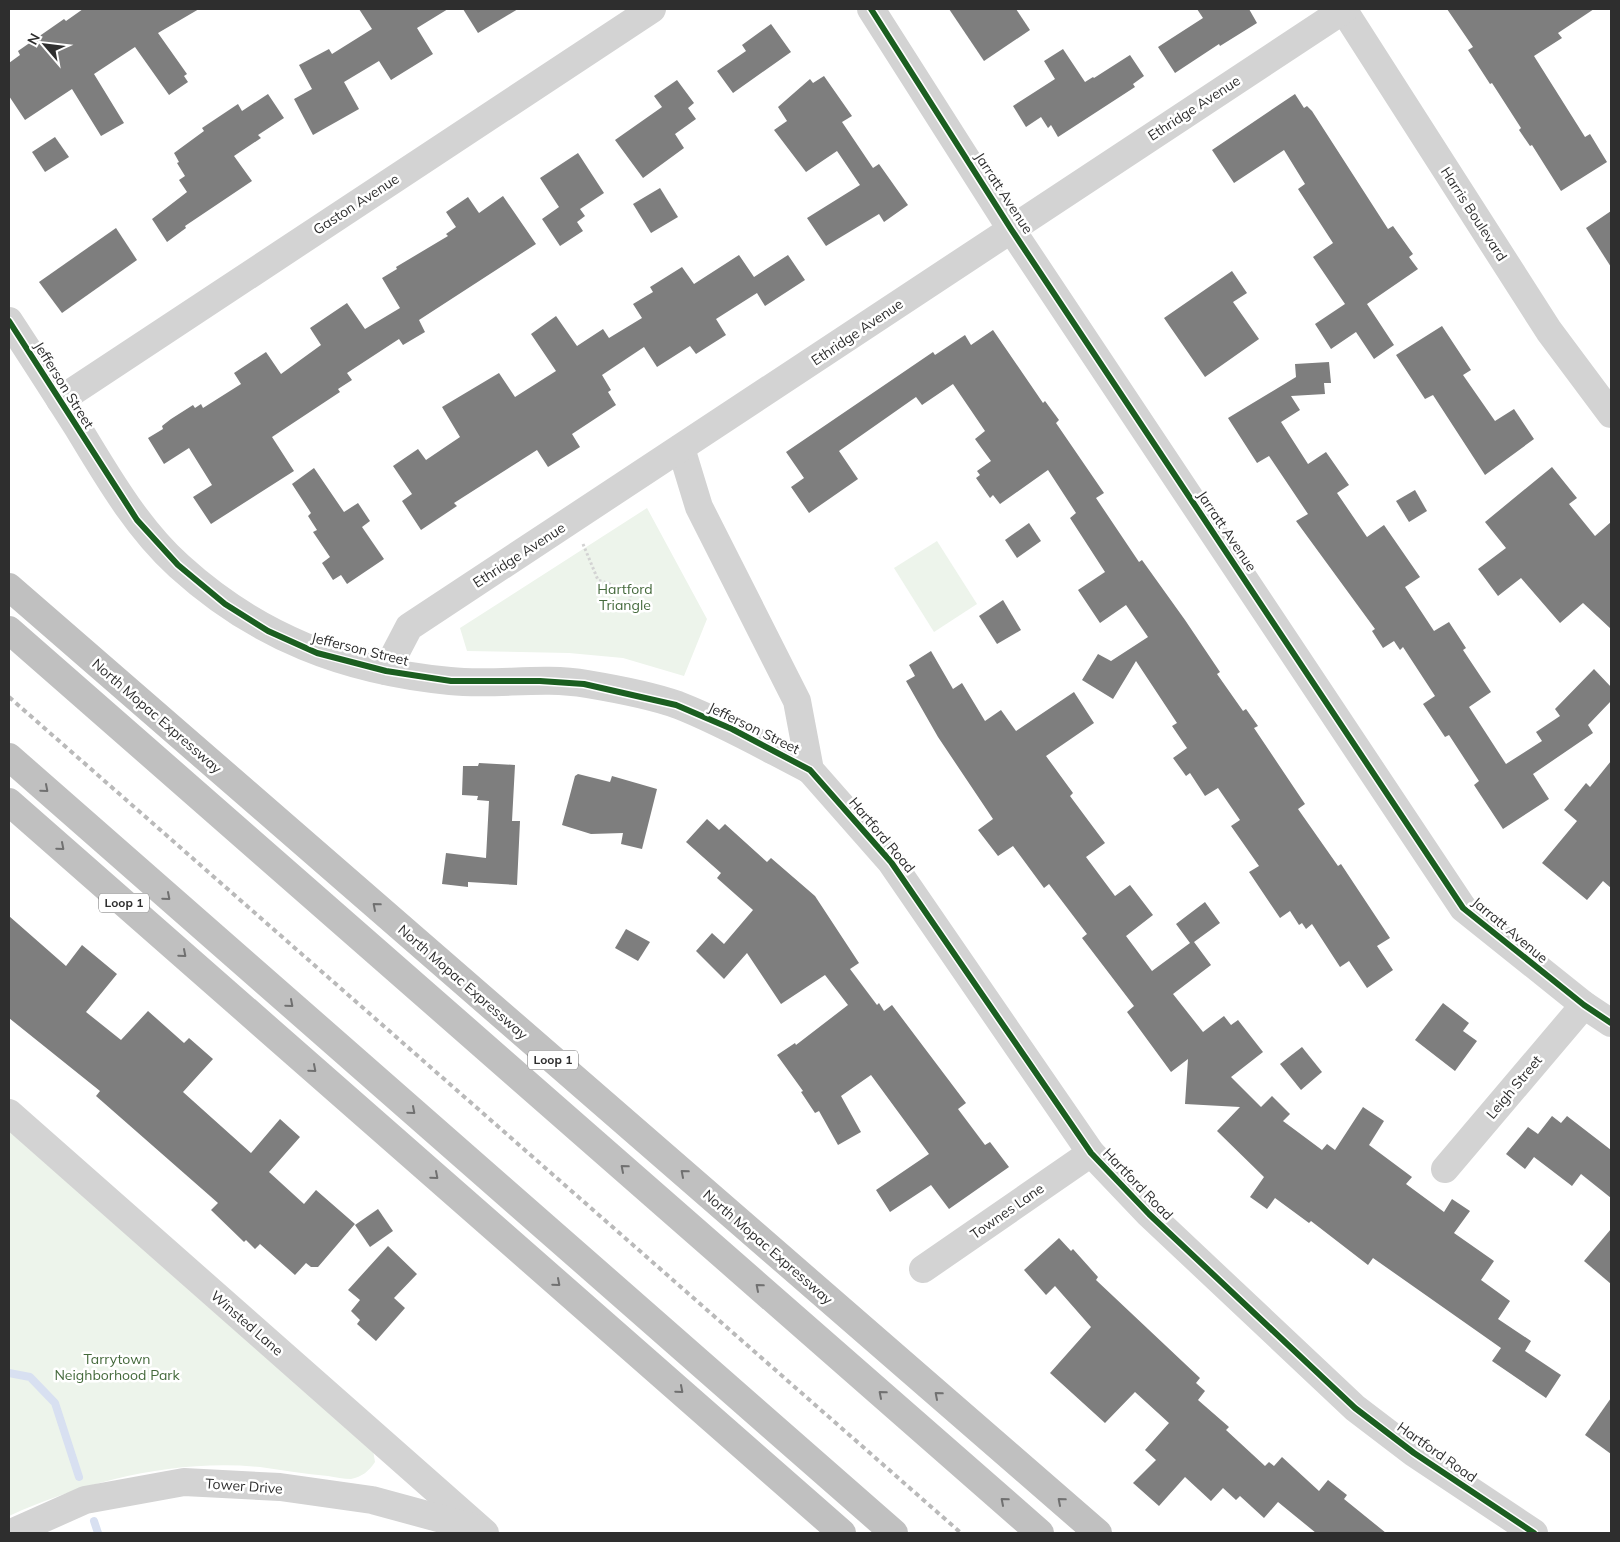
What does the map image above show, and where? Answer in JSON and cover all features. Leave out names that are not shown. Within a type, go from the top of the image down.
[{"type":"highway","name":"North Mopac Expressway","points":[[9,587],[1098,1533]]},
{"type":"highway","points":[[9,630],[1040,1533]]},
{"type":"highway","points":[[9,757],[894,1533]]},
{"type":"highway","name":"Loop 1","points":[[9,802],[842,1533]]},
{"type":"street","name":"Gaston Avenue","points":[[60,400],[652,9]]},
{"type":"street","name":"Jarratt Avenue","points":[[870,9],[1011,229],[1463,908],[1584,1005],[1611,1023]]},
{"type":"street","name":"Ethridge Avenue","points":[[386,671],[410,627],[1344,9]]},
{"type":"street","name":"Harris Boulevard","points":[[1344,9],[1549,330],[1611,414]]},
{"type":"street","name":"Jefferson Street","points":[[9,321],[137,520],[184,571],[225,604],[268,631],[317,654],[386,671],[451,681],[540,681],[584,684],[627,692],[676,705],[732,729],[810,770]]},
{"type":"street","name":"Hartford Road","points":[[680,448],[698,507],[796,701],[810,770],[891,862],[1091,1153],[1149,1214],[1355,1408],[1414,1453],[1534,1533]]},
{"type":"street","name":"Leigh Street","points":[[1445,1169],[1584,1005]]},
{"type":"street","name":"Winsted Lane","points":[[9,1113],[483,1532]]},
{"type":"street","name":"Townes Lane","points":[[923,1269],[1091,1153]]},
{"type":"street","name":"Tower Drive","points":[[11,1533],[85,1500],[184,1482],[280,1488],[372,1500],[483,1532]]},
{"type":"path","points":[[582,541],[598,580],[627,590],[630,596],[629,611]]},
{"type":"green space","name":"Hartford Triangle","points":[[647,508],[707,619],[684,676],[623,658],[569,653],[467,651],[460,628]]},
{"type":"green space","points":[[937,541],[977,604],[934,632],[894,568]]},
{"type":"green space","name":"Tarrytown Neighborhood Park","points":[[9,1130],[372,1444],[375,1462],[370,1468],[362,1475],[351,1479],[260,1467],[227,1465],[163,1470],[132,1475],[69,1492],[9,1516]]},
{"type":"building","points":[[83,9],[199,9],[158,33],[187,74],[184,76],[188,82],[169,95],[135,47],[94,74],[124,123],[101,136],[72,89],[25,120],[9,96],[9,63],[20,55],[18,51],[64,19],[66,21]]},
{"type":"building","points":[[359,9],[448,9],[417,28],[433,54],[391,80],[379,61],[344,82],[359,109],[313,135],[294,99],[312,89],[299,65],[329,49],[332,54],[372,29]]},
{"type":"building","points":[[463,9],[518,9],[478,33]]},
{"type":"building","points":[[949,9],[1016,9],[1030,30],[984,61]]},
{"type":"building","points":[[1197,9],[1249,9],[1257,23],[1220,46],[1219,44],[1175,73],[1158,47],[1203,18]]},
{"type":"building","points":[[1447,9],[1594,9],[1558,33],[1562,38],[1534,56],[1585,137],[1590,134],[1607,162],[1561,191],[1532,145],[1530,146],[1519,130],[1521,128],[1492,83],[1490,84],[1468,50],[1473,47]]},
{"type":"building","points":[[771,24],[791,52],[733,93],[717,71],[746,51],[742,45]]},
{"type":"building","points":[[1063,49],[1085,82],[1130,55],[1144,76],[1133,84],[1135,87],[1058,137],[1051,125],[1048,128],[1041,117],[1026,127],[1013,106],[1055,79],[1044,61]]},
{"type":"building","points":[[824,76],[852,116],[842,122],[873,168],[879,164],[908,205],[884,222],[879,214],[826,246],[807,218],[860,185],[837,151],[806,172],[774,130],[787,121],[778,107],[810,79],[813,83]]},
{"type":"building","points":[[677,80],[694,103],[688,108],[696,119],[675,134],[684,148],[643,178],[615,140],[662,107],[654,96]]},
{"type":"building","points":[[268,94],[284,118],[258,135],[261,138],[234,156],[252,181],[185,226],[186,228],[167,242],[152,219],[187,192],[179,180],[185,176],[177,163],[179,162],[174,153],[204,131],[202,128],[238,104],[242,111]]},
{"type":"building","points":[[1295,94],[1304,108],[1307,106],[1312,111],[1388,229],[1393,226],[1413,254],[1409,257],[1418,269],[1367,304],[1394,345],[1374,359],[1356,332],[1331,349],[1315,324],[1345,304],[1313,257],[1333,243],[1298,189],[1305,184],[1284,150],[1234,183],[1212,150]]},
{"type":"building","points":[[55,137],[69,157],[45,172],[32,152]]},
{"type":"building","points":[[578,153],[604,193],[580,209],[585,216],[577,222],[583,231],[560,246],[542,219],[559,207],[540,178]]},
{"type":"building","points":[[660,188],[678,217],[651,233],[633,204]]},
{"type":"building","points":[[503,196],[536,244],[419,320],[425,332],[403,345],[399,339],[347,373],[352,380],[338,389],[340,392],[272,437],[294,471],[211,524],[193,497],[212,485],[189,448],[164,464],[148,438],[163,429],[162,426],[171,419],[193,405],[195,408],[201,404],[203,408],[241,384],[234,373],[266,352],[281,374],[321,345],[310,328],[347,303],[365,329],[400,308],[382,278],[397,269],[396,267],[448,236],[446,234],[456,227],[446,212],[468,197],[479,213]]},
{"type":"building","points":[[1611,211],[1611,267],[1586,228]]},
{"type":"building","points":[[116,228],[137,260],[62,313],[39,282]]},
{"type":"building","points":[[739,255],[754,277],[788,255],[805,280],[765,306],[757,293],[716,319],[726,335],[696,354],[690,346],[657,367],[644,347],[602,375],[611,390],[608,392],[616,405],[572,434],[580,447],[548,467],[537,450],[454,503],[457,506],[421,530],[402,501],[412,494],[393,466],[418,449],[426,460],[460,437],[442,407],[499,373],[515,397],[556,371],[531,334],[556,316],[577,346],[603,329],[609,338],[642,318],[633,304],[653,292],[650,287],[682,267],[694,284]]},
{"type":"building","points":[[1232,271],[1247,293],[1233,302],[1259,339],[1205,377],[1164,318]]},
{"type":"building","points":[[1442,326],[1471,370],[1463,375],[1495,421],[1514,409],[1534,439],[1485,475],[1433,395],[1425,399],[1396,355]]},
{"type":"building","points":[[993,330],[1043,403],[1045,401],[1059,420],[1056,423],[1104,493],[1096,498],[1139,562],[1142,560],[1185,620],[1220,672],[1217,674],[1243,711],[1246,709],[1258,726],[1254,728],[1305,804],[1298,809],[1338,866],[1341,864],[1390,938],[1377,946],[1393,970],[1367,988],[1349,961],[1340,967],[1312,924],[1306,929],[1302,923],[1299,925],[1290,911],[1280,918],[1249,872],[1259,866],[1231,826],[1240,820],[1218,788],[1205,796],[1190,773],[1186,776],[1173,758],[1187,748],[1172,726],[1177,723],[1136,661],[1113,699],[1082,680],[1098,654],[1111,661],[1148,637],[1126,605],[1100,623],[1078,590],[1105,572],[1070,518],[1076,513],[1048,470],[1000,504],[993,495],[990,498],[976,478],[980,475],[977,471],[991,461],[975,439],[985,431],[953,384],[922,405],[916,397],[839,451],[858,479],[809,513],[791,487],[804,478],[786,452],[933,352],[935,355],[965,335],[971,345]]},
{"type":"building","points":[[1329,362],[1331,383],[1324,383],[1325,394],[1291,396],[1300,410],[1281,422],[1308,464],[1326,452],[1349,485],[1337,493],[1367,537],[1384,525],[1420,577],[1405,587],[1434,631],[1449,622],[1466,648],[1463,650],[1491,692],[1469,707],[1506,764],[1542,741],[1536,732],[1560,716],[1555,709],[1594,669],[1611,687],[1611,701],[1588,725],[1593,733],[1533,774],[1549,799],[1503,829],[1474,785],[1479,781],[1449,735],[1445,737],[1423,704],[1435,696],[1403,647],[1400,650],[1394,641],[1383,648],[1372,631],[1375,629],[1296,521],[1308,514],[1269,456],[1257,463],[1228,418],[1296,377],[1295,364]]},
{"type":"building","points":[[1552,467],[1577,498],[1569,504],[1595,536],[1611,522],[1611,629],[1583,603],[1560,623],[1521,578],[1498,596],[1478,569],[1506,548],[1485,522]]},
{"type":"building","points":[[314,468],[344,512],[358,503],[370,521],[362,527],[384,559],[347,584],[341,575],[333,580],[322,563],[330,557],[313,532],[317,530],[308,516],[311,513],[292,484]]},
{"type":"building","points":[[1415,490],[1427,511],[1409,522],[1396,501]]},
{"type":"building","points":[[1029,523],[1041,541],[1017,558],[1005,540]]},
{"type":"building","points":[[1003,600],[1021,630],[997,644],[979,616]]},
{"type":"building","points":[[931,651],[953,689],[962,683],[985,721],[1001,710],[1016,731],[1074,692],[1094,723],[1046,756],[1073,793],[1070,796],[1105,843],[1086,857],[1115,896],[1130,885],[1153,915],[1126,936],[1152,971],[1190,943],[1176,924],[1205,902],[1220,923],[1194,942],[1211,965],[1173,994],[1203,1032],[1224,1016],[1231,1025],[1238,1020],[1263,1052],[1231,1077],[1261,1107],[1272,1096],[1290,1114],[1283,1121],[1322,1150],[1327,1144],[1335,1150],[1363,1107],[1384,1121],[1369,1145],[1412,1177],[1406,1184],[1444,1212],[1452,1199],[1470,1211],[1454,1233],[1494,1261],[1481,1280],[1510,1301],[1498,1319],[1531,1341],[1525,1351],[1561,1375],[1546,1398],[1492,1361],[1501,1348],[1373,1258],[1368,1265],[1311,1221],[1309,1223],[1275,1198],[1267,1209],[1250,1197],[1264,1177],[1217,1131],[1240,1107],[1185,1104],[1188,1059],[1171,1072],[1127,1012],[1134,1006],[1082,938],[1087,934],[1049,884],[1044,888],[1013,846],[998,856],[978,830],[993,819],[938,737],[906,681],[915,676],[909,665]]},
{"type":"building","points":[[1611,761],[1611,888],[1603,881],[1587,900],[1542,863],[1577,821],[1564,810],[1586,783],[1590,787]]},
{"type":"building","points":[[479,763],[515,765],[512,821],[520,821],[517,885],[468,882],[468,887],[442,884],[446,853],[486,858],[489,801],[477,800],[478,796],[462,795],[463,766],[478,766]]},
{"type":"building","points":[[578,774],[610,782],[612,776],[657,789],[642,849],[621,844],[623,833],[591,834],[562,825],[575,776]]},
{"type":"building","points":[[707,819],[719,830],[725,824],[767,862],[771,858],[815,896],[859,963],[850,969],[877,1005],[879,1003],[884,1011],[892,1005],[966,1103],[958,1109],[985,1145],[990,1142],[1009,1167],[949,1209],[931,1185],[890,1212],[876,1190],[929,1154],[871,1075],[841,1096],[861,1132],[838,1145],[819,1111],[815,1113],[801,1092],[803,1091],[777,1055],[795,1043],[796,1045],[848,1005],[825,975],[781,1004],[747,953],[724,979],[696,951],[712,933],[724,944],[753,910],[717,878],[721,873],[686,842]]},
{"type":"building","points":[[9,916],[66,966],[82,945],[117,974],[86,1012],[121,1040],[148,1011],[184,1043],[189,1038],[213,1059],[183,1092],[251,1153],[280,1119],[300,1137],[269,1172],[304,1204],[316,1190],[355,1224],[318,1267],[311,1267],[306,1263],[295,1275],[260,1244],[255,1249],[246,1240],[244,1242],[211,1210],[218,1203],[96,1096],[100,1091],[9,1018]]},
{"type":"building","points":[[626,929],[650,942],[638,961],[615,948]]},
{"type":"building","points":[[1443,1003],[1469,1023],[1463,1031],[1477,1041],[1455,1071],[1415,1040]]},
{"type":"building","points":[[1302,1047],[1322,1072],[1301,1090],[1280,1064]]},
{"type":"building","points":[[1552,1116],[1561,1123],[1567,1116],[1611,1150],[1611,1198],[1581,1174],[1572,1186],[1534,1157],[1525,1169],[1506,1154],[1528,1127],[1538,1134]]},
{"type":"building","points":[[378,1209],[393,1231],[370,1247],[355,1225]]},
{"type":"building","points":[[1611,1229],[1611,1284],[1584,1261]]},
{"type":"building","points":[[1059,1238],[1071,1251],[1073,1249],[1098,1277],[1096,1280],[1200,1378],[1196,1383],[1205,1391],[1198,1400],[1229,1427],[1226,1430],[1265,1466],[1269,1462],[1274,1466],[1282,1457],[1319,1491],[1328,1480],[1347,1495],[1344,1499],[1386,1533],[1316,1533],[1278,1502],[1264,1518],[1240,1496],[1236,1500],[1223,1488],[1211,1501],[1185,1477],[1159,1506],[1133,1483],[1156,1460],[1145,1450],[1169,1423],[1135,1392],[1105,1423],[1050,1373],[1091,1327],[1055,1286],[1046,1295],[1024,1270]]},
{"type":"building","points":[[388,1246],[417,1274],[394,1298],[405,1308],[376,1341],[357,1324],[360,1320],[351,1311],[360,1300],[348,1290]]},
{"type":"building","points":[[1611,1398],[1611,1454],[1585,1435]]},
{"type":"waterway","points":[[9,1373],[30,1377],[55,1403],[79,1477]]},
{"type":"waterway","points":[[94,1521],[98,1533]]},
{"type":"railway","points":[[9,697],[961,1533]]},
{"type":"cycle path","points":[[871,9],[1011,229],[1463,908],[1584,1005],[1611,1023]]},
{"type":"cycle path","points":[[9,321],[137,520],[178,565],[225,604],[268,631],[317,653],[386,671],[451,681],[540,681],[584,684],[676,705],[732,729],[810,770],[891,862],[1091,1153],[1149,1214],[1355,1408],[1414,1453],[1534,1533]]}]
